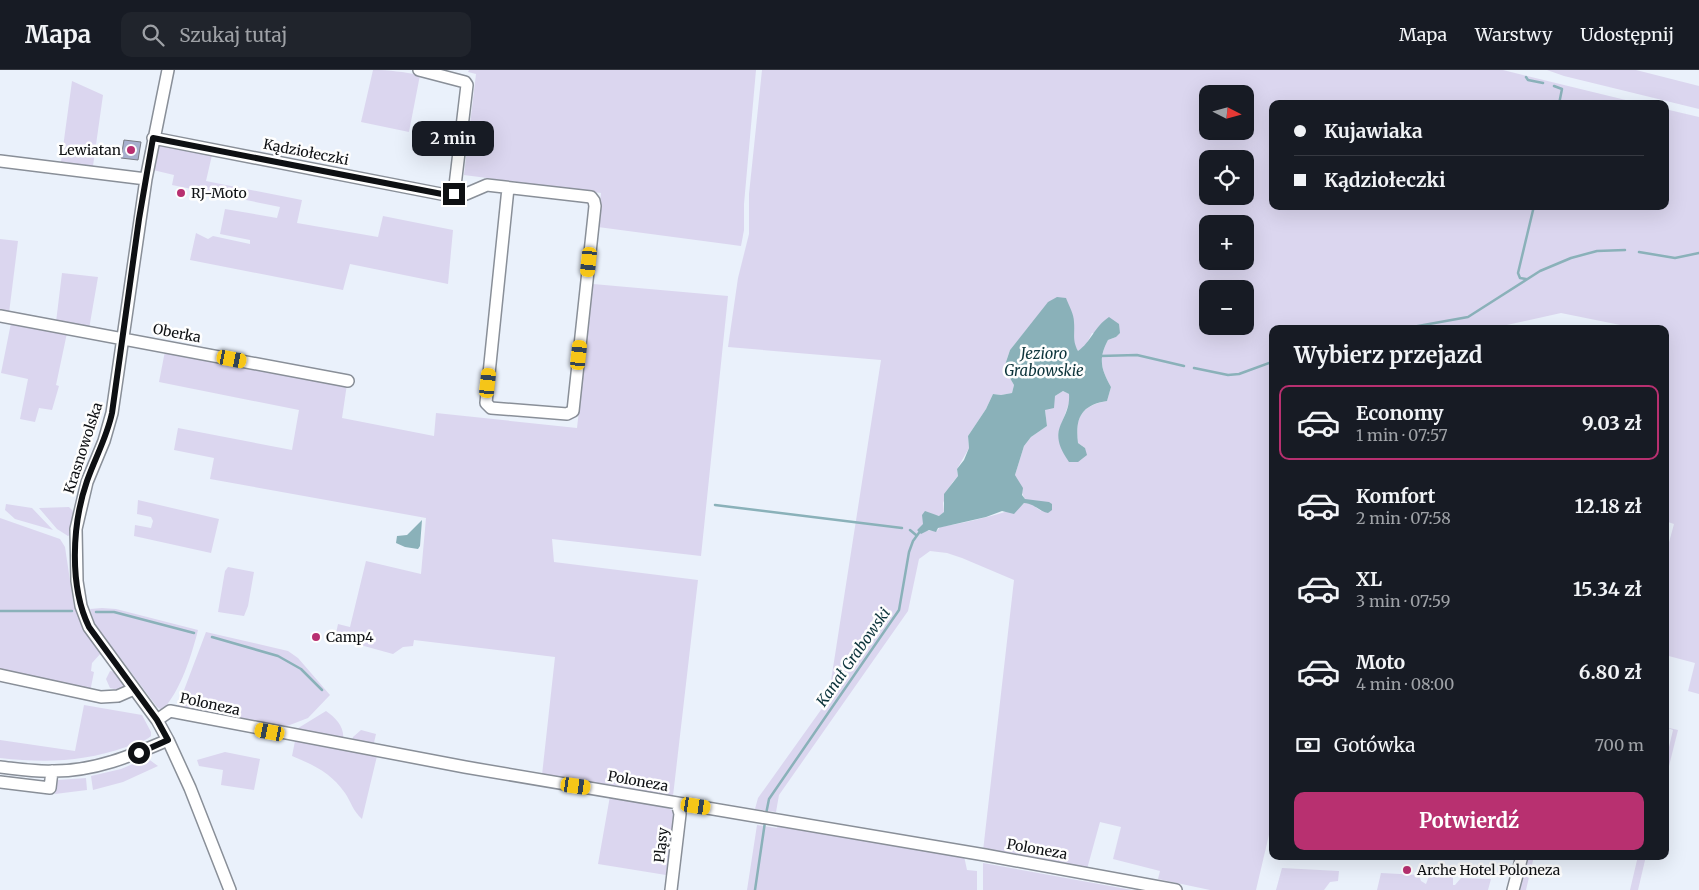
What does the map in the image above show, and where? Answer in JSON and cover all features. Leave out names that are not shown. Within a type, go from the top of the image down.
[{"type":"street","name":"Krasnowolska","points":[[168,70],[146,179],[111,418],[85,489],[75,543],[78,594],[85,617],[157,720],[168,740],[190,788],[230,890]]},
{"type":"street","points":[[419,70],[465,82],[467,86],[454,194]]},
{"type":"street","name":"Kądziołeczki","points":[[153,138],[442,194],[466,194],[487,185],[591,198],[594,201],[573,411],[567,414],[491,408],[486,403],[508,188]]},
{"type":"street","points":[[0,161],[146,179]]},
{"type":"street","name":"Oberka","points":[[0,316],[348,381]]},
{"type":"street","points":[[0,675],[101,697],[118,696],[134,689]]},
{"type":"street","name":"Poloneza","points":[[157,720],[170,711],[465,768],[759,816],[1176,890]]},
{"type":"street","points":[[0,767],[52,772],[88,768],[109,763],[168,740]]},
{"type":"street","points":[[0,782],[50,788],[52,772]]},
{"type":"street","name":"Pląsy","points":[[671,890],[680,814],[677,803]]},
{"type":"street","points":[[1513,890],[1521,860]]},
{"type":"shaded area","points":[[373,70],[420,75],[409,132],[361,122]]},
{"type":"shaded area","points":[[469,70],[756,70],[744,204],[744,230],[741,246],[598,227],[601,193],[464,175],[476,74],[468,72]]},
{"type":"shaded area","points":[[762,70],[1503,70],[1626,100],[1269,100],[1269,210],[1669,210],[1669,110],[1699,117],[1699,694],[1688,691],[1695,663],[1669,656],[1669,542],[1674,524],[1669,522],[1669,325],[1620,325],[1561,313],[1507,325],[1269,325],[1269,835],[1256,890],[1210,890],[1158,879],[1160,871],[1113,859],[1121,827],[1100,822],[1087,869],[983,851],[1014,580],[947,553],[930,551],[919,559],[908,611],[779,795],[776,812],[755,809],[758,798],[828,700],[881,360],[728,347],[738,278],[749,234],[749,194]],"holes":[[[1074,322],[1073,342],[1078,351],[1086,345],[1092,333],[1116,337],[1108,340],[1102,358],[1103,369],[1111,387],[1107,401],[1091,406],[1082,414],[1079,420],[1078,443],[1085,448],[1058,434],[1070,400],[1069,394],[1063,391],[1055,396],[1045,410],[1047,426],[1031,437],[1024,446],[1015,475],[1025,500],[1039,501],[1041,511],[1030,503],[1024,503],[1019,507],[998,514],[940,527],[937,531],[917,530],[935,515],[940,516],[944,512],[943,503],[952,483],[958,476],[957,469],[969,448],[968,436],[986,409],[993,394],[1012,393],[1014,385],[1004,368],[1010,350],[1029,327]]]},
{"type":"shaded area","points":[[1547,70],[1636,70],[1699,86],[1699,109],[1669,102],[1669,100],[1662,100],[1564,76]]},
{"type":"shaded area","points":[[72,81],[103,95],[93,166],[61,162]]},
{"type":"shaded area","points":[[161,145],[212,155],[206,181],[302,200],[297,223],[378,237],[383,216],[453,230],[448,284],[350,264],[343,290],[190,260],[196,233],[208,239],[213,236],[250,244],[250,240],[220,234],[225,209],[277,218],[280,207],[172,185],[174,175],[153,170],[157,148]]},
{"type":"shaded area","points":[[0,239],[18,241],[9,313],[0,311]]},
{"type":"shaded area","points":[[62,273],[98,277],[89,329],[56,322]]},
{"type":"shaded area","points":[[593,284],[728,296],[701,556],[552,539],[554,562],[698,580],[673,796],[542,775],[555,657],[414,640],[413,646],[403,647],[393,654],[335,638],[338,624],[350,627],[366,561],[421,574],[426,518],[210,479],[214,458],[174,450],[178,428],[292,450],[299,410],[159,382],[165,351],[347,384],[342,418],[434,436],[436,413],[577,428]]},
{"type":"shaded area","points":[[11,323],[67,333],[56,385],[59,386],[52,410],[39,408],[35,422],[20,419],[28,379],[1,373]]},
{"type":"shaded area","points":[[138,500],[219,519],[211,553],[134,536],[135,525],[151,528],[153,521],[151,517],[137,514]]},
{"type":"shaded area","points":[[6,504],[32,508],[53,530],[15,519],[5,510]]},
{"type":"shaded area","points":[[69,507],[74,512],[70,535],[68,536],[57,529],[39,508]]},
{"type":"shaded area","points":[[0,518],[60,539],[65,547],[74,607],[102,652],[92,663],[91,671],[94,672],[90,692],[0,671]]},
{"type":"shaded area","points":[[228,567],[254,572],[248,606],[244,616],[218,612],[225,571]]},
{"type":"shaded area","points":[[90,609],[116,609],[198,630],[180,684],[162,710],[157,707],[95,624]]},
{"type":"shaded area","points":[[206,632],[288,651],[298,658],[330,695],[308,718],[282,728],[178,706]]},
{"type":"shaded area","points":[[110,671],[116,672],[125,688],[119,690],[110,688],[106,679]]},
{"type":"shaded area","points":[[84,705],[142,715],[151,732],[151,736],[139,743],[94,756],[48,761],[0,758],[0,740],[75,751]]},
{"type":"shaded area","points":[[326,711],[339,723],[343,731],[343,740],[295,730]]},
{"type":"shaded area","points":[[1669,728],[1678,730],[1669,766],[1669,747],[1673,730]]},
{"type":"shaded area","points":[[361,730],[376,734],[373,747],[352,743],[353,737]]},
{"type":"shaded area","points":[[295,741],[377,756],[362,819],[334,780],[315,766],[292,756]]},
{"type":"shaded area","points":[[225,752],[260,759],[254,790],[221,785],[223,770],[199,766],[197,760]]},
{"type":"shaded area","points":[[147,758],[158,766],[123,782],[93,790],[91,776],[121,769]]},
{"type":"shaded area","points":[[86,778],[87,790],[55,794],[58,780]]},
{"type":"shaded area","points":[[610,796],[666,806],[674,812],[666,875],[598,864]]},
{"type":"shaded area","points":[[778,824],[964,856],[967,870],[977,871],[977,890],[747,890],[757,825],[777,828]]},
{"type":"shaded area","points":[[1526,860],[1533,860],[1526,890],[1518,890]]},
{"type":"shaded area","points":[[1637,860],[1645,860],[1638,890],[1630,890]]},
{"type":"shaded area","points":[[983,863],[1132,890],[983,890]]},
{"type":"shaded area","points":[[1282,868],[1339,871],[1338,881],[1330,882],[1324,890],[1276,890]]},
{"type":"shaded area","points":[[1381,873],[1419,875],[1421,881],[1426,884],[1429,876],[1453,877],[1453,885],[1461,878],[1491,879],[1488,890],[1377,890]]},
{"type":"water","name":"Jezioro Grabowskie","points":[[1057,297],[1066,298],[1071,310],[1074,319],[1074,340],[1078,351],[1109,317],[1119,324],[1120,333],[1108,340],[1102,358],[1103,369],[1111,387],[1107,401],[1086,409],[1079,420],[1078,443],[1085,448],[1087,455],[1078,462],[1069,462],[1062,450],[1059,441],[1060,426],[1069,404],[1069,394],[1063,391],[1055,396],[1054,408],[1045,410],[1047,426],[1031,437],[1024,446],[1015,475],[1023,488],[1022,495],[1025,499],[1049,502],[1052,504],[1052,510],[1048,513],[1024,503],[1014,514],[1002,511],[986,517],[938,528],[936,532],[929,530],[921,534],[917,530],[923,524],[922,515],[925,511],[939,516],[944,512],[944,494],[958,476],[957,469],[964,460],[969,448],[968,436],[986,409],[993,394],[1012,393],[1014,385],[1004,368],[1010,350],[1048,302]]},
{"type":"water","points":[[422,520],[420,546],[418,549],[396,543],[397,536],[407,535]]},
{"type":"building","name":"Lewiatan","points":[[124,140],[141,142],[138,160],[121,158]]},
{"type":"waterway","points":[[1526,77],[1528,80],[1543,83]]},
{"type":"waterway","points":[[1554,86],[1562,89],[1560,100]]},
{"type":"waterway","points":[[1526,279],[1520,278],[1518,273],[1533,210]]},
{"type":"waterway","name":"Kanał Grabowski","points":[[1424,325],[1468,317],[1540,271],[1571,258],[1597,251],[1625,250]]},
{"type":"waterway","name":"Kanał Grabowski","points":[[1639,252],[1675,258],[1699,253]]},
{"type":"waterway","name":"Kanał Grabowski","points":[[1100,356],[1137,355],[1184,366]]},
{"type":"waterway","name":"Kanał Grabowski","points":[[1194,368],[1228,375],[1239,374],[1269,363]]},
{"type":"waterway","points":[[715,505],[902,528]]},
{"type":"waterway","points":[[910,530],[916,535]]},
{"type":"waterway","name":"Kanał Grabowski","points":[[766,814],[769,799],[899,610],[909,552],[913,541],[921,530]]},
{"type":"waterway","points":[[0,611],[72,611]]},
{"type":"waterway","points":[[96,612],[114,612],[194,633]]},
{"type":"waterway","points":[[212,637],[278,656],[301,669],[322,690]]},
{"type":"waterway","name":"Kanał Grabowski","points":[[755,890],[765,822]]},
{"type":"place","name":"Lewiatan","points":[[131,150]]},
{"type":"place","name":"RJ-Moto","points":[[181,193]]},
{"type":"place","name":"Camp4","points":[[316,637]]},
{"type":"place","name":"Arche Hotel Poloneza","points":[[1407,870]]},
{"type":"route","points":[[139,753],[168,740],[157,720],[89,627],[80,606],[75,543],[82,497],[104,441],[112,413],[139,219],[153,138],[442,194],[454,194]]}]
